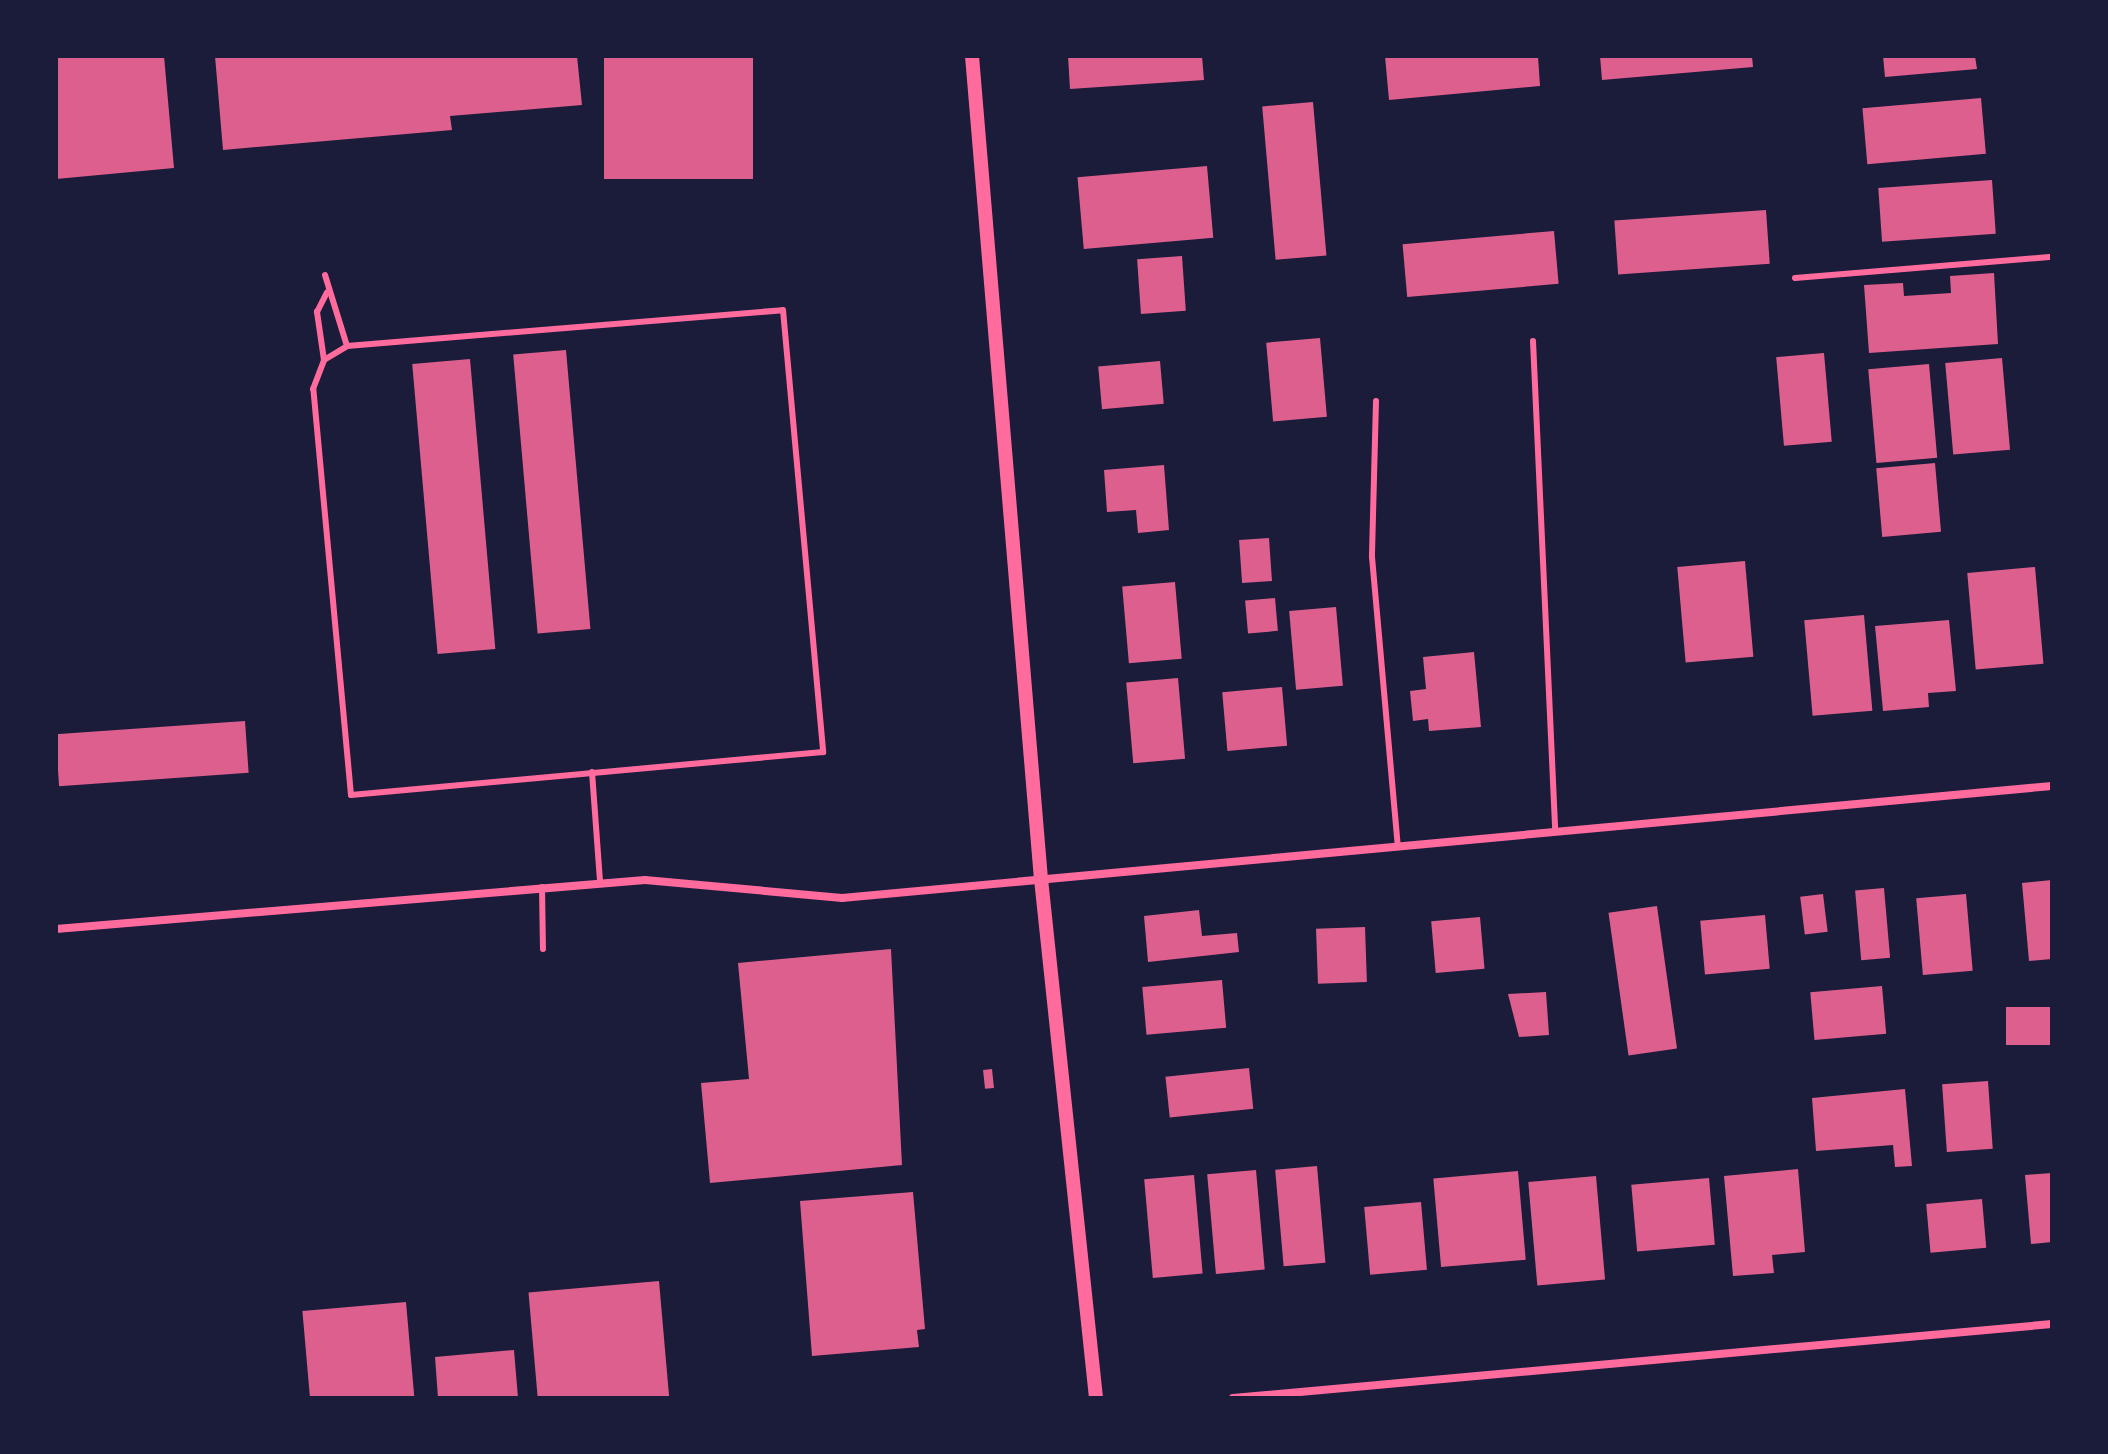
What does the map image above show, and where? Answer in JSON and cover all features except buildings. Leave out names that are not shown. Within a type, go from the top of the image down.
[{"type":"street","points":[[972,56],[1041,879],[1096,1398]]},
{"type":"street","points":[[56,929],[600,882],[842,898],[2052,786]]},
{"type":"street","points":[[1233,1398],[2052,1324]]},
{"type":"lane","points":[[1795,278],[2052,257]]},
{"type":"lane","points":[[325,275],[327,292],[342,313],[347,346]]},
{"type":"lane","points":[[324,360],[347,346],[783,310],[823,752],[351,795],[313,389],[324,360],[317,312],[327,292]]},
{"type":"lane","points":[[1533,341],[1555,831]]},
{"type":"lane","points":[[1376,401],[1372,557],[1398,846]]},
{"type":"lane","points":[[592,772],[600,882]]},
{"type":"lane","points":[[542,887],[543,949]]}]
